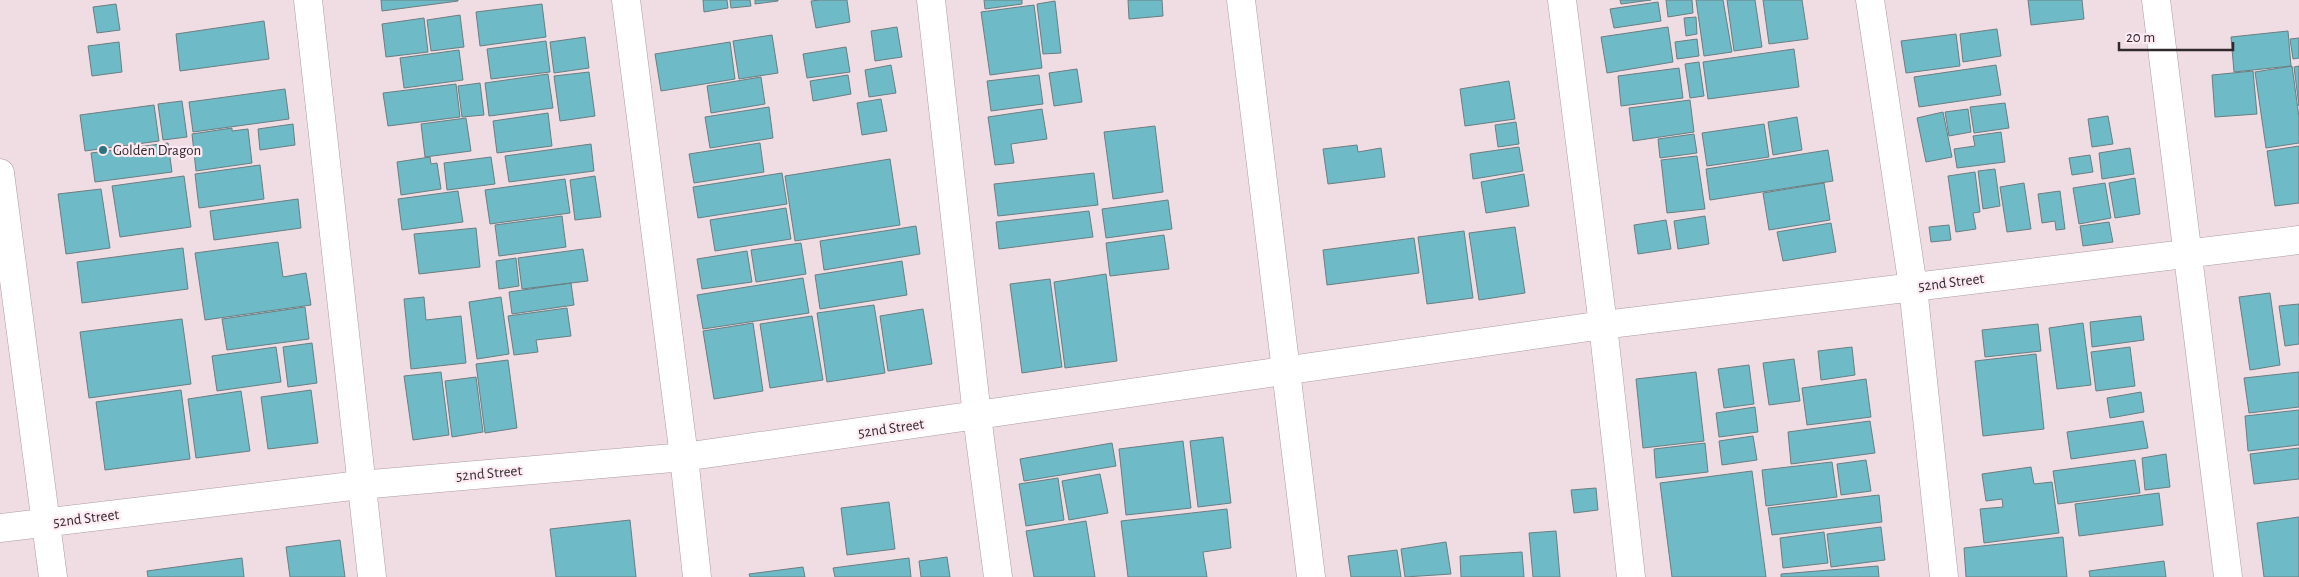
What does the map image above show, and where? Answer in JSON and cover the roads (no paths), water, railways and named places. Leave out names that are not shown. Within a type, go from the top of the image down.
[{"type":"street","points":[[308,0],[360,485],[372,577]]},
{"type":"street","points":[[626,0],[684,457],[697,577]]},
{"type":"street","points":[[931,0],[977,416],[998,577]]},
{"type":"street","points":[[1241,0],[1311,577]]},
{"type":"street","points":[[1562,0],[1603,325],[1631,577]]},
{"type":"street","points":[[1870,0],[1913,287],[1944,577]]},
{"type":"street","points":[[2156,0],[2186,254],[2228,577]]},
{"type":"street","points":[[0,172],[53,577]]},
{"type":"street","name":"52nd Street","points":[[0,528],[360,485],[684,457],[1603,325],[2299,240]]},
{"type":"place","name":"Golden Dragon","points":[[103,150]]}]
